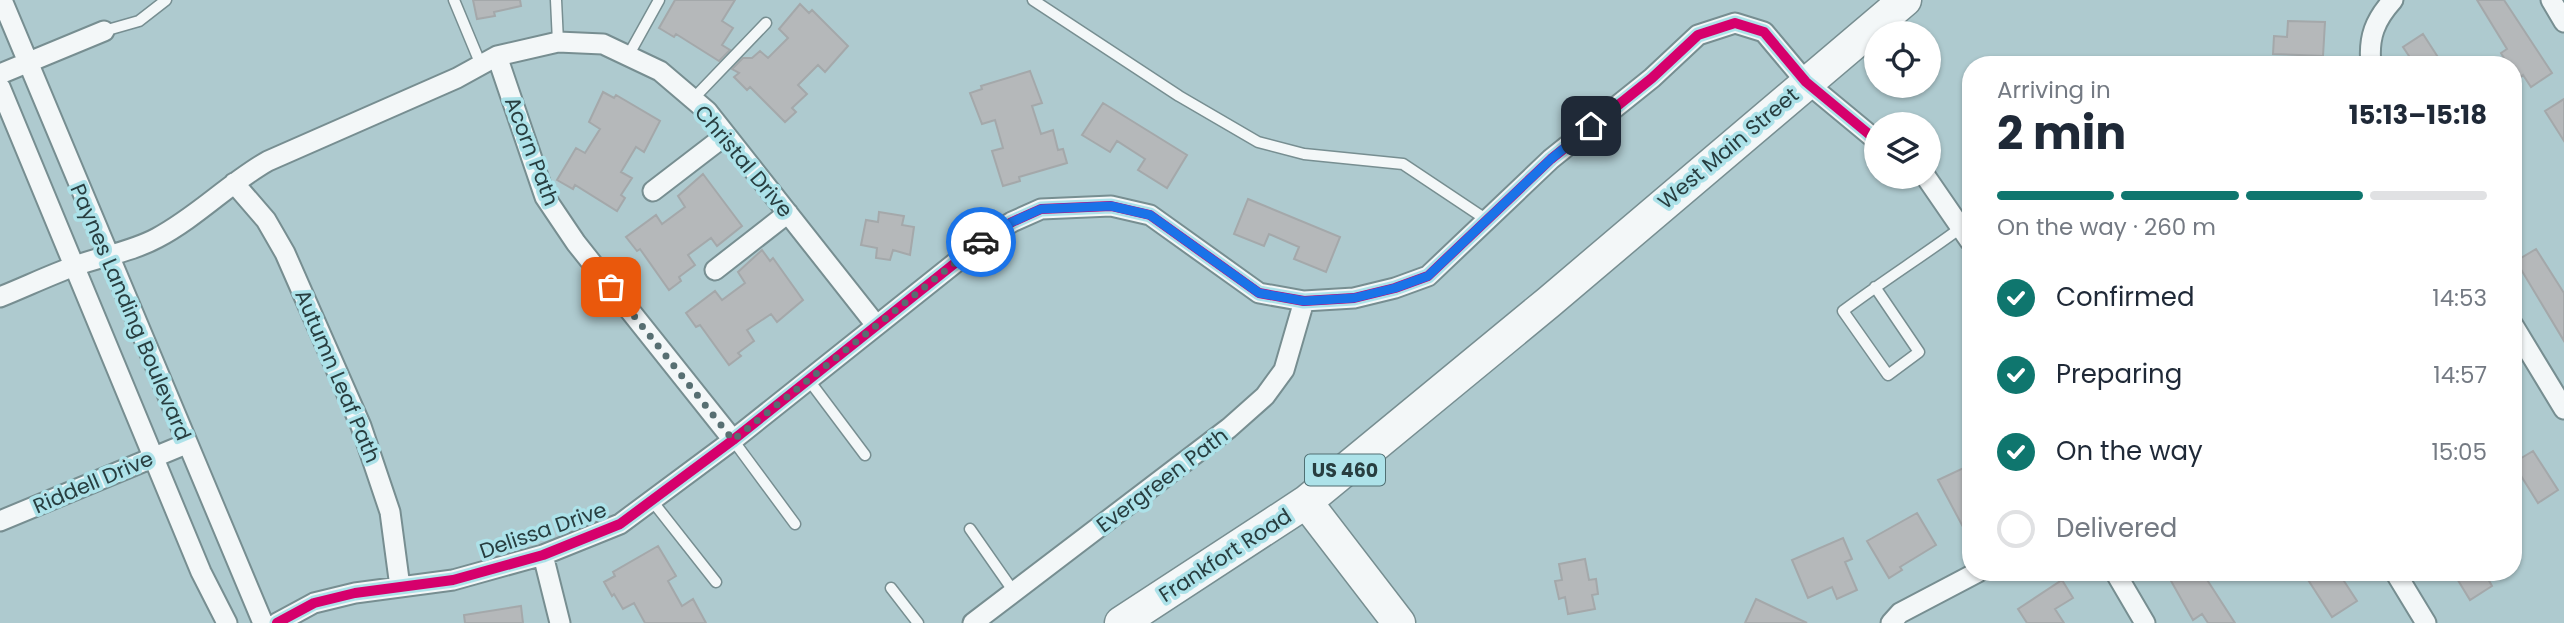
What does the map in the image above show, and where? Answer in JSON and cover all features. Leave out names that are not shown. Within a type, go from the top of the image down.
[{"type":"main road","name":"West Main Street","points":[[1553,298],[1905,0]]},
{"type":"main road","name":"Frankfort Road","points":[[1121,623],[1306,502],[1553,298]]},
{"type":"main road","points":[[1306,502],[1399,623]]},
{"type":"street","name":"Paynes Landing Boulevard","points":[[2,0],[263,623]]},
{"type":"street","points":[[2371,56],[2373,27],[2393,0]]},
{"type":"street","name":"Delissa Drive","points":[[277,623],[314,603],[355,593],[453,580],[543,555],[620,524],[733,440],[984,240],[1012,222],[1041,209],[1111,206],[1150,215],[1259,293],[1304,301],[1354,298],[1428,276],[1551,159],[1651,78],[1698,35],[1735,23],[1764,32],[1806,82]]},
{"type":"street","points":[[0,74],[104,31]]},
{"type":"street","name":"Christal Drive","points":[[107,255],[138,248],[182,223],[268,161],[457,78],[489,60],[558,42],[603,44],[660,71],[707,111],[876,324]]},
{"type":"street","name":"Acorn Path","points":[[489,60],[545,197],[576,243],[733,440]]},
{"type":"street","points":[[1806,82],[1864,131]]},
{"type":"street","name":"Paynes Landing Boulevard","points":[[0,87],[201,572],[227,623]]},
{"type":"street","points":[[653,191],[726,135]]},
{"type":"street","name":"Autumn Leaf Path","points":[[234,183],[266,220],[285,253],[361,426],[390,512],[400,587]]},
{"type":"street","points":[[1936,189],[1962,222]]},
{"type":"street","points":[[715,270],[788,213]]},
{"type":"street","points":[[0,297],[107,255]]},
{"type":"street","name":"Evergreen Path","points":[[973,623],[1229,428],[1265,396],[1284,370],[1304,301]]},
{"type":"street","points":[[2522,340],[2564,409]]},
{"type":"street","name":"Riddell Drive","points":[[0,521],[186,443]]},
{"type":"street","points":[[543,555],[560,623]]},
{"type":"street","points":[[1891,623],[1900,613],[1962,580]]},
{"type":"street","points":[[2120,581],[2145,623]]},
{"type":"street","points":[[2400,581],[2426,623]]},
{"type":"lane","points":[[104,31],[139,21],[166,0]]},
{"type":"lane","points":[[454,0],[489,60]]},
{"type":"lane","points":[[556,0],[558,42]]},
{"type":"lane","points":[[628,56],[659,0]]},
{"type":"lane","points":[[1034,0],[1180,96],[1258,142],[1304,154],[1403,164],[1487,220]]},
{"type":"lane","points":[[693,99],[765,23]]},
{"type":"lane","points":[[1875,287],[1919,352],[1888,375],[1843,311],[1875,287],[1962,234]]},
{"type":"lane","points":[[808,379],[865,455]]},
{"type":"lane","points":[[733,440],[795,523]]},
{"type":"lane","points":[[653,502],[716,582]]},
{"type":"lane","points":[[970,529],[1014,592]]},
{"type":"lane","points":[[891,588],[918,623]]},
{"type":"building","points":[[473,0],[520,0],[521,6],[494,12],[495,16],[477,19]]},
{"type":"building","points":[[675,0],[735,0],[722,21],[733,28],[722,45],[730,50],[719,61],[676,34],[674,37],[659,28]]},
{"type":"building","points":[[2477,0],[2504,0],[2552,73],[2531,87],[2522,76],[2522,56],[2503,56],[2501,53],[2507,49]]},
{"type":"building","points":[[800,4],[809,13],[812,10],[848,46],[825,72],[818,65],[798,85],[807,94],[792,108],[796,112],[785,122],[750,87],[747,90],[734,77],[739,73],[732,69],[743,58],[752,58],[760,51],[768,58],[788,38],[779,29]]},
{"type":"building","points":[[2288,21],[2325,22],[2323,56],[2273,54],[2274,36],[2287,37]]},
{"type":"building","points":[[2423,34],[2437,56],[2409,56],[2403,47]]},
{"type":"building","points":[[1030,71],[1042,103],[1032,106],[1041,134],[1053,130],[1058,150],[1063,149],[1067,163],[1019,177],[1020,181],[1003,186],[992,151],[1003,148],[995,120],[982,124],[970,93],[982,89],[981,86]]},
{"type":"building","points":[[603,92],[614,98],[616,95],[660,121],[644,152],[636,147],[621,172],[632,178],[621,195],[625,198],[617,211],[575,185],[573,189],[557,180],[576,148],[585,153],[600,129],[589,122]]},
{"type":"building","points":[[2564,99],[2564,141],[2545,111]]},
{"type":"building","points":[[1103,103],[1187,155],[1167,188],[1138,170],[1145,159],[1117,141],[1110,152],[1082,135]]},
{"type":"building","points":[[703,174],[742,226],[717,246],[711,238],[688,255],[695,265],[679,277],[681,281],[669,290],[640,249],[637,251],[626,237],[656,215],[662,224],[685,207],[678,196]]},
{"type":"building","points":[[1248,199],[1340,237],[1326,272],[1294,259],[1299,247],[1269,234],[1264,246],[1234,234]]},
{"type":"building","points":[[879,212],[904,216],[902,225],[914,227],[910,255],[893,250],[890,260],[876,258],[877,248],[861,245],[866,220],[878,222]]},
{"type":"building","points":[[2536,249],[2564,293],[2564,341],[2522,271],[2522,257]]},
{"type":"building","points":[[762,250],[770,261],[773,258],[803,300],[777,322],[771,314],[747,330],[754,341],[738,353],[741,356],[729,365],[700,325],[696,327],[686,313],[715,291],[722,300],[745,283],[738,272]]},
{"type":"building","points":[[2533,451],[2558,490],[2538,503],[2522,477],[2522,458]]},
{"type":"building","points":[[1962,469],[1962,525],[1938,480]]},
{"type":"building","points":[[1917,513],[1936,545],[1900,567],[1902,570],[1889,578],[1867,541]]},
{"type":"building","points":[[1843,538],[1852,559],[1845,562],[1857,590],[1837,599],[1832,587],[1808,598],[1792,560]]},
{"type":"building","points":[[658,546],[676,576],[668,581],[682,606],[693,599],[706,623],[645,623],[634,603],[623,609],[614,594],[612,596],[604,582],[615,576],[613,572]]},
{"type":"building","points":[[1585,559],[1589,580],[1596,579],[1598,594],[1592,595],[1595,609],[1568,614],[1565,597],[1559,599],[1555,581],[1562,580],[1559,564]]},
{"type":"building","points":[[2060,581],[2073,598],[2055,609],[2064,623],[2027,623],[2018,609]]},
{"type":"building","points":[[2171,581],[2208,581],[2235,623],[2208,623],[2202,614],[2193,620]]},
{"type":"building","points":[[2309,581],[2344,581],[2357,601],[2332,617]]},
{"type":"building","points":[[2458,581],[2489,581],[2492,586],[2470,600]]},
{"type":"building","points":[[1756,599],[1807,623],[1745,623]]},
{"type":"building","points":[[521,606],[523,623],[465,623],[464,615]]},
{"type":"cycle path","points":[[277,623],[314,603],[355,593],[453,580],[543,555],[620,524],[733,440],[984,240],[1012,222],[1041,209],[1111,206],[1150,215],[1259,293],[1304,301],[1354,298],[1395,288],[1428,276],[1551,159],[1652,78],[1698,35],[1735,23],[1764,32],[1806,82],[1864,130]]},
{"type":"way so far","points":[[611,287],[733,440],[981,242]]},
{"type":"route","points":[[981,242],[1012,222],[1041,209],[1111,206],[1150,215],[1192,242],[1259,293],[1304,301],[1354,298],[1428,276],[1551,159],[1591,126]]}]
